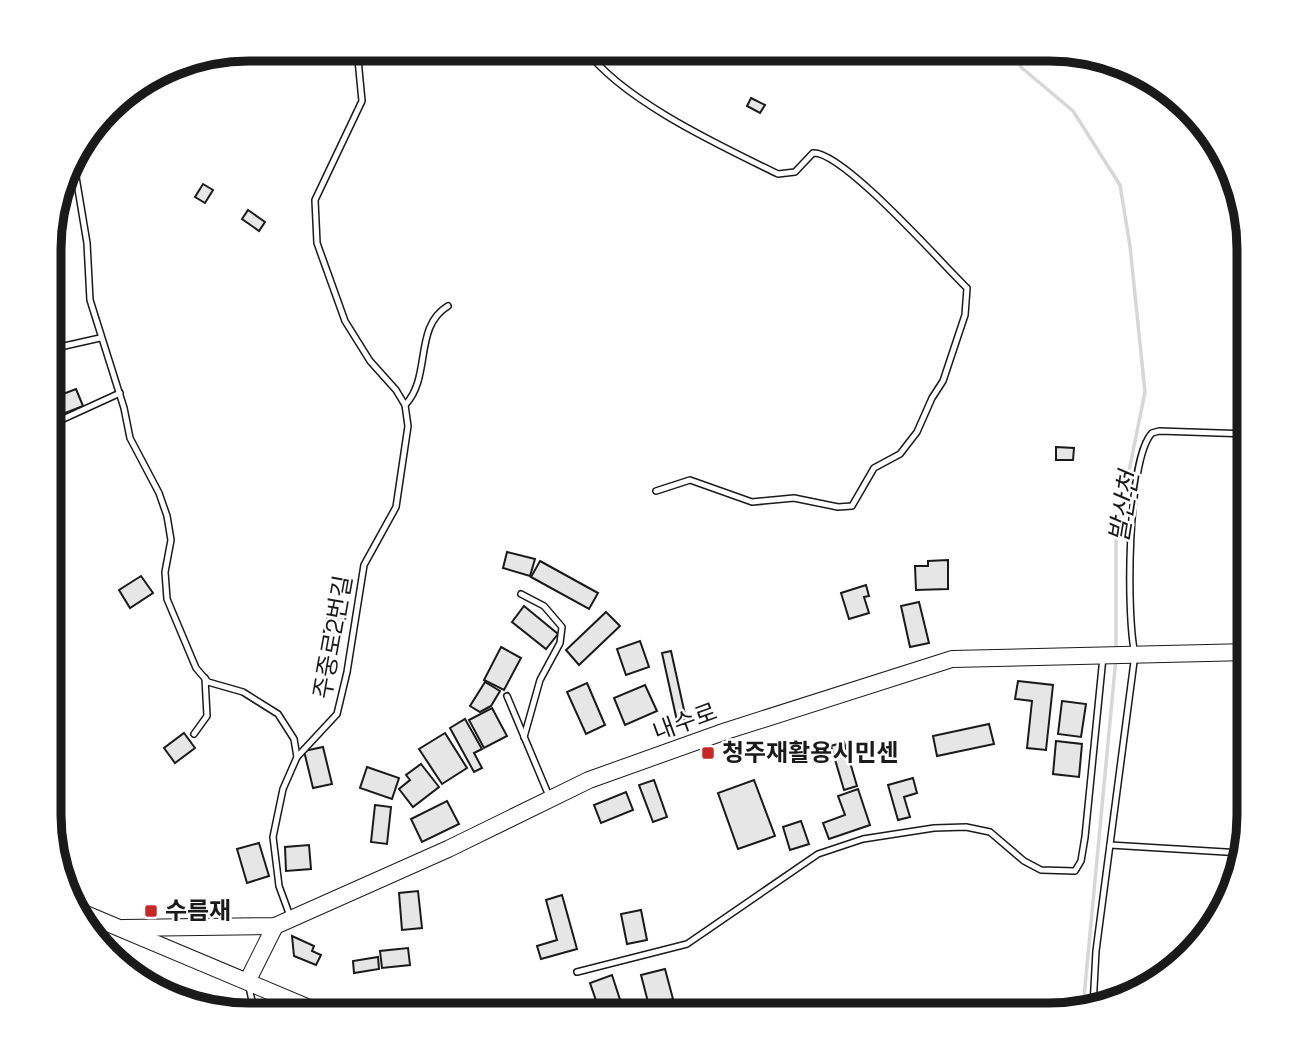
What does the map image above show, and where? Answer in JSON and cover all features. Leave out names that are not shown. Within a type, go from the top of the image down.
[{"type":"street","name":"내수로","points":[[275,926],[448,849],[589,780],[726,731],[952,659],[1237,652]]},
{"type":"street","points":[[91,916],[299,1003]]},
{"type":"street","points":[[123,928],[275,926],[248,980]]},
{"type":"lane","points":[[358,61],[362,101],[315,200],[317,243],[345,321],[370,361],[396,390],[405,405],[419,384],[428,328],[437,312],[448,306]]},
{"type":"lane","points":[[597,61],[617,81],[678,122],[778,174],[795,172],[813,153],[827,155],[891,210],[967,288],[965,315],[943,381],[917,432],[900,454],[874,468],[852,506],[838,507],[794,498],[752,502],[690,480],[656,491]]},
{"type":"lane","points":[[76,178],[88,243],[90,300],[100,338],[120,393],[130,438],[159,493],[167,516],[171,540],[165,572],[167,599],[196,668],[205,678],[243,692],[278,714],[295,739],[297,757]]},
{"type":"lane","points":[[61,347],[100,338]]},
{"type":"lane","points":[[61,420],[120,393]]},
{"type":"lane","name":"주중로2번길","points":[[291,919],[279,887],[273,837],[283,789],[297,757],[337,714],[347,672],[364,565],[396,507],[408,426],[405,405]]},
{"type":"lane","points":[[1094,997],[1096,951],[1133,654],[1130,630],[1132,541],[1135,492],[1145,440],[1159,432],[1236,434]]},
{"type":"lane","points":[[522,594],[544,606],[562,627],[560,643],[540,680],[524,737]]},
{"type":"lane","points":[[577,972],[687,944],[818,854],[863,839],[934,828],[966,827],[990,832],[1024,861],[1041,870],[1075,872],[1081,861],[1085,837],[1105,654]]},
{"type":"lane","points":[[194,734],[207,716],[205,678]]},
{"type":"lane","points":[[507,696],[551,799]]},
{"type":"lane","points":[[1110,845],[1233,852]]},
{"type":"lane","points":[[248,980],[253,1003]]},
{"type":"building","points":[[751,98],[765,105],[760,113],[747,106]]},
{"type":"building","points":[[203,184],[213,190],[205,203],[195,197]]},
{"type":"building","points":[[248,210],[265,222],[259,231],[242,219]]},
{"type":"building","points":[[76,389],[83,406],[61,415],[61,395]]},
{"type":"building","points":[[1056,447],[1074,448],[1073,460],[1056,460]]},
{"type":"building","points":[[507,552],[535,559],[530,576],[503,568]]},
{"type":"building","points":[[948,560],[948,589],[916,590],[915,566],[928,566],[928,561]]},
{"type":"building","points":[[540,561],[598,593],[589,609],[531,577]]},
{"type":"building","points":[[141,576],[153,593],[130,608],[119,590]]},
{"type":"building","points":[[866,585],[869,596],[864,597],[869,613],[849,619],[841,593]]},
{"type":"building","points":[[919,602],[929,643],[910,647],[901,606]]},
{"type":"building","points":[[524,606],[558,634],[546,649],[512,622]]},
{"type":"building","points":[[329,612],[346,616],[339,643],[322,639]]},
{"type":"building","points":[[606,612],[620,626],[579,665],[566,650]]},
{"type":"building","points":[[640,641],[649,667],[626,675],[617,649]]},
{"type":"building","points":[[501,647],[521,658],[504,690],[484,680]]},
{"type":"building","points":[[671,651],[686,719],[677,721],[662,653]]},
{"type":"building","points":[[1018,681],[1053,685],[1046,750],[1027,748],[1032,701],[1015,699]]},
{"type":"building","points":[[485,682],[500,691],[491,706],[480,712],[470,706]]},
{"type":"building","points":[[587,683],[605,725],[586,734],[567,692]]},
{"type":"building","points":[[645,685],[657,711],[625,725],[614,698]]},
{"type":"building","points":[[1062,701],[1086,704],[1081,737],[1058,734]]},
{"type":"building","points":[[492,708],[507,736],[484,748],[469,720]]},
{"type":"building","points":[[465,719],[482,749],[474,753],[482,768],[474,772],[450,728]]},
{"type":"building","points":[[989,724],[994,744],[937,756],[933,736]]},
{"type":"building","points":[[184,733],[195,748],[175,763],[164,748]]},
{"type":"building","points":[[445,733],[467,768],[442,784],[419,749]]},
{"type":"building","points":[[1056,741],[1082,744],[1079,777],[1053,774]]},
{"type":"building","points":[[844,742],[857,786],[844,790],[831,746]]},
{"type":"building","points":[[323,747],[332,784],[313,788],[304,751]]},
{"type":"building","points":[[421,764],[439,787],[413,807],[399,789],[410,780],[406,775]]},
{"type":"building","points":[[367,767],[399,778],[392,799],[360,788]]},
{"type":"building","points":[[913,778],[917,793],[904,797],[910,817],[898,820],[888,785]]},
{"type":"building","points":[[654,780],[667,817],[653,822],[639,785]]},
{"type":"building","points":[[754,780],[775,836],[738,849],[718,793]]},
{"type":"building","points":[[858,789],[870,825],[829,839],[823,823],[845,815],[838,796]]},
{"type":"building","points":[[626,792],[633,810],[601,823],[594,805]]},
{"type":"building","points":[[447,801],[459,824],[422,842],[411,819]]},
{"type":"building","points":[[375,805],[391,807],[387,844],[371,842]]},
{"type":"building","points":[[801,821],[809,844],[790,850],[783,827]]},
{"type":"building","points":[[259,843],[269,876],[247,883],[237,849]]},
{"type":"building","points":[[309,845],[311,869],[286,871],[285,847]]},
{"type":"building","points":[[418,891],[422,928],[402,930],[399,893]]},
{"type":"building","points":[[562,895],[577,949],[541,959],[537,946],[557,940],[546,900]]},
{"type":"building","points":[[641,910],[647,940],[627,944],[621,914]]},
{"type":"building","points":[[292,936],[314,946],[312,951],[321,955],[316,965],[294,956]]},
{"type":"building","points":[[408,948],[410,965],[382,968],[380,951]]},
{"type":"building","points":[[378,957],[379,969],[354,973],[353,961]]},
{"type":"building","points":[[665,969],[673,999],[648,1003],[641,975]]},
{"type":"building","points":[[612,975],[621,1003],[597,1003],[590,983]]},
{"type":"waterway","name":"발산천","points":[[1018,62],[1073,111],[1120,185],[1130,246],[1145,392],[1116,535],[1116,650]]},
{"type":"waterway","name":"발산천","points":[[1084,999],[1116,658]]},
{"type":"place","name":"청주재활용시민센","points":[[708,753]]},
{"type":"place","name":"수름재","points":[[151,911]]}]
